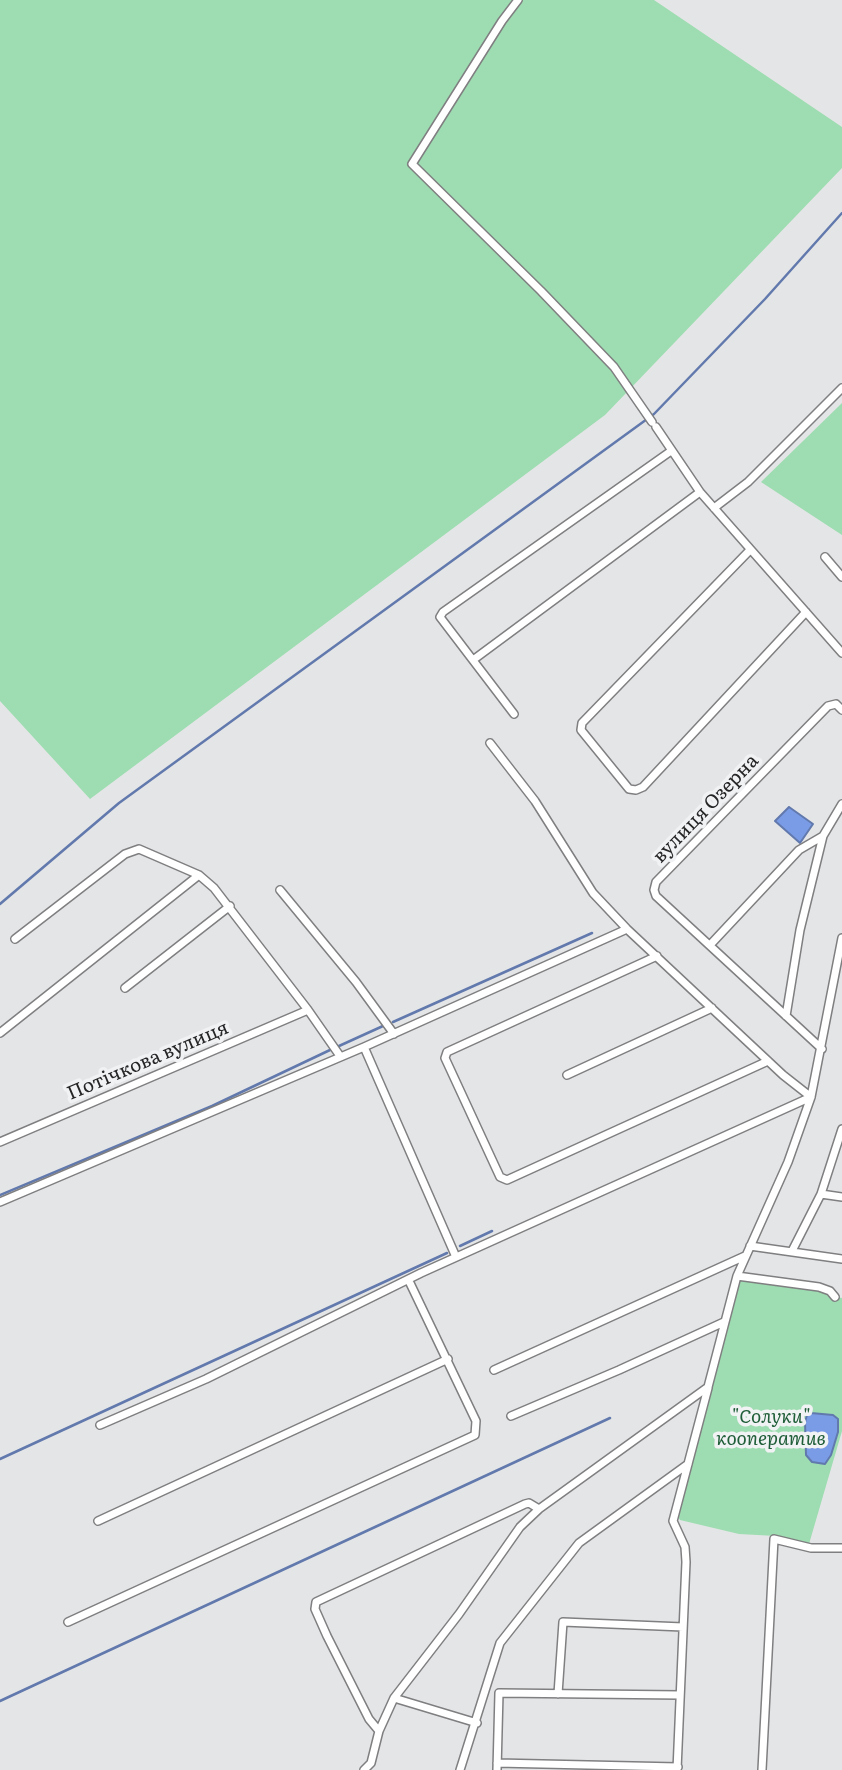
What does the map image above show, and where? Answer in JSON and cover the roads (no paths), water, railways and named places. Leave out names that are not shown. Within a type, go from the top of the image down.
[{"type":"street","points":[[518,0],[412,164],[614,367],[700,492],[842,653]]},
{"type":"street","points":[[714,508],[748,482],[842,388]]},
{"type":"street","points":[[514,713],[440,617],[443,612],[671,451]]},
{"type":"street","points":[[473,660],[700,492]]},
{"type":"street","points":[[750,550],[582,723],[581,730],[629,789],[643,787],[806,612]]},
{"type":"street","points":[[825,557],[842,577]]},
{"type":"street","name":"вулиця Озерна","points":[[821,1049],[656,896],[654,890],[656,882],[828,706],[836,704],[842,710]]},
{"type":"street","points":[[490,743],[535,801],[593,893],[627,929],[768,1061],[811,1097]]},
{"type":"street","points":[[786,1016],[802,919],[823,836],[842,804]]},
{"type":"street","points":[[710,945],[799,850],[823,836]]},
{"type":"street","points":[[15,939],[125,854],[139,849],[199,875],[230,906],[309,1010],[340,1056]]},
{"type":"street","points":[[0,1033],[199,875]]},
{"type":"street","points":[[280,890],[356,982],[394,1034]]},
{"type":"street","points":[[125,988],[230,906]]},
{"type":"street","points":[[0,1202],[394,1034],[627,929]]},
{"type":"street","points":[[680,1695],[499,1693],[497,1766],[678,1768],[685,1547],[673,1521],[737,1276],[783,1173],[811,1097],[842,938]]},
{"type":"street","points":[[657,956],[447,1052],[445,1058],[500,1177],[507,1180],[768,1061]]},
{"type":"street","points":[[568,1075],[712,1008]]},
{"type":"street","name":"Потічкова вулиця","points":[[0,1142],[309,1010]]},
{"type":"street","points":[[364,1047],[456,1257]]},
{"type":"street","points":[[100,1425],[206,1379],[456,1257],[811,1097]]},
{"type":"street","points":[[792,1251],[821,1194],[842,1130]]},
{"type":"street","points":[[821,1194],[842,1197]]},
{"type":"street","points":[[750,1246],[842,1259]]},
{"type":"street","points":[[494,1370],[745,1256]]},
{"type":"street","points":[[737,1276],[820,1287],[830,1291],[835,1297]]},
{"type":"street","points":[[68,1622],[475,1435],[476,1421],[409,1281]]},
{"type":"street","points":[[511,1416],[724,1322]]},
{"type":"street","points":[[98,1521],[448,1359]]},
{"type":"street","points":[[364,1770],[372,1767],[379,1731],[394,1698],[459,1614],[520,1527],[539,1509],[708,1387]]},
{"type":"street","points":[[460,1770],[500,1643],[579,1543],[688,1464]]},
{"type":"street","points":[[379,1731],[369,1719],[327,1636],[315,1609],[316,1602],[525,1504],[529,1503],[539,1509]]},
{"type":"street","points":[[762,1770],[774,1539],[811,1548],[842,1548]]},
{"type":"street","points":[[558,1694],[563,1622],[682,1627]]},
{"type":"street","points":[[394,1698],[477,1723]]},
{"type":"water","points":[[789,807],[813,824],[800,843],[775,821]]},
{"type":"water","points":[[807,1415],[833,1415],[838,1419],[838,1432],[831,1455],[825,1464],[812,1462],[806,1455],[805,1422]]},
{"type":"waterway","points":[[0,904],[119,803],[654,414],[765,299],[842,213]]},
{"type":"waterway","points":[[393,1022],[592,933]]},
{"type":"waterway","points":[[339,1046],[383,1026]]},
{"type":"waterway","points":[[0,1195],[212,1106],[330,1050]]},
{"type":"waterway","points":[[460,1246],[492,1231]]},
{"type":"waterway","points":[[0,1459],[447,1253]]},
{"type":"waterway","points":[[0,1701],[610,1418]]},
{"type":"park label","name":"\"Солуки\" кооператив","points":[[771,1428]]}]
